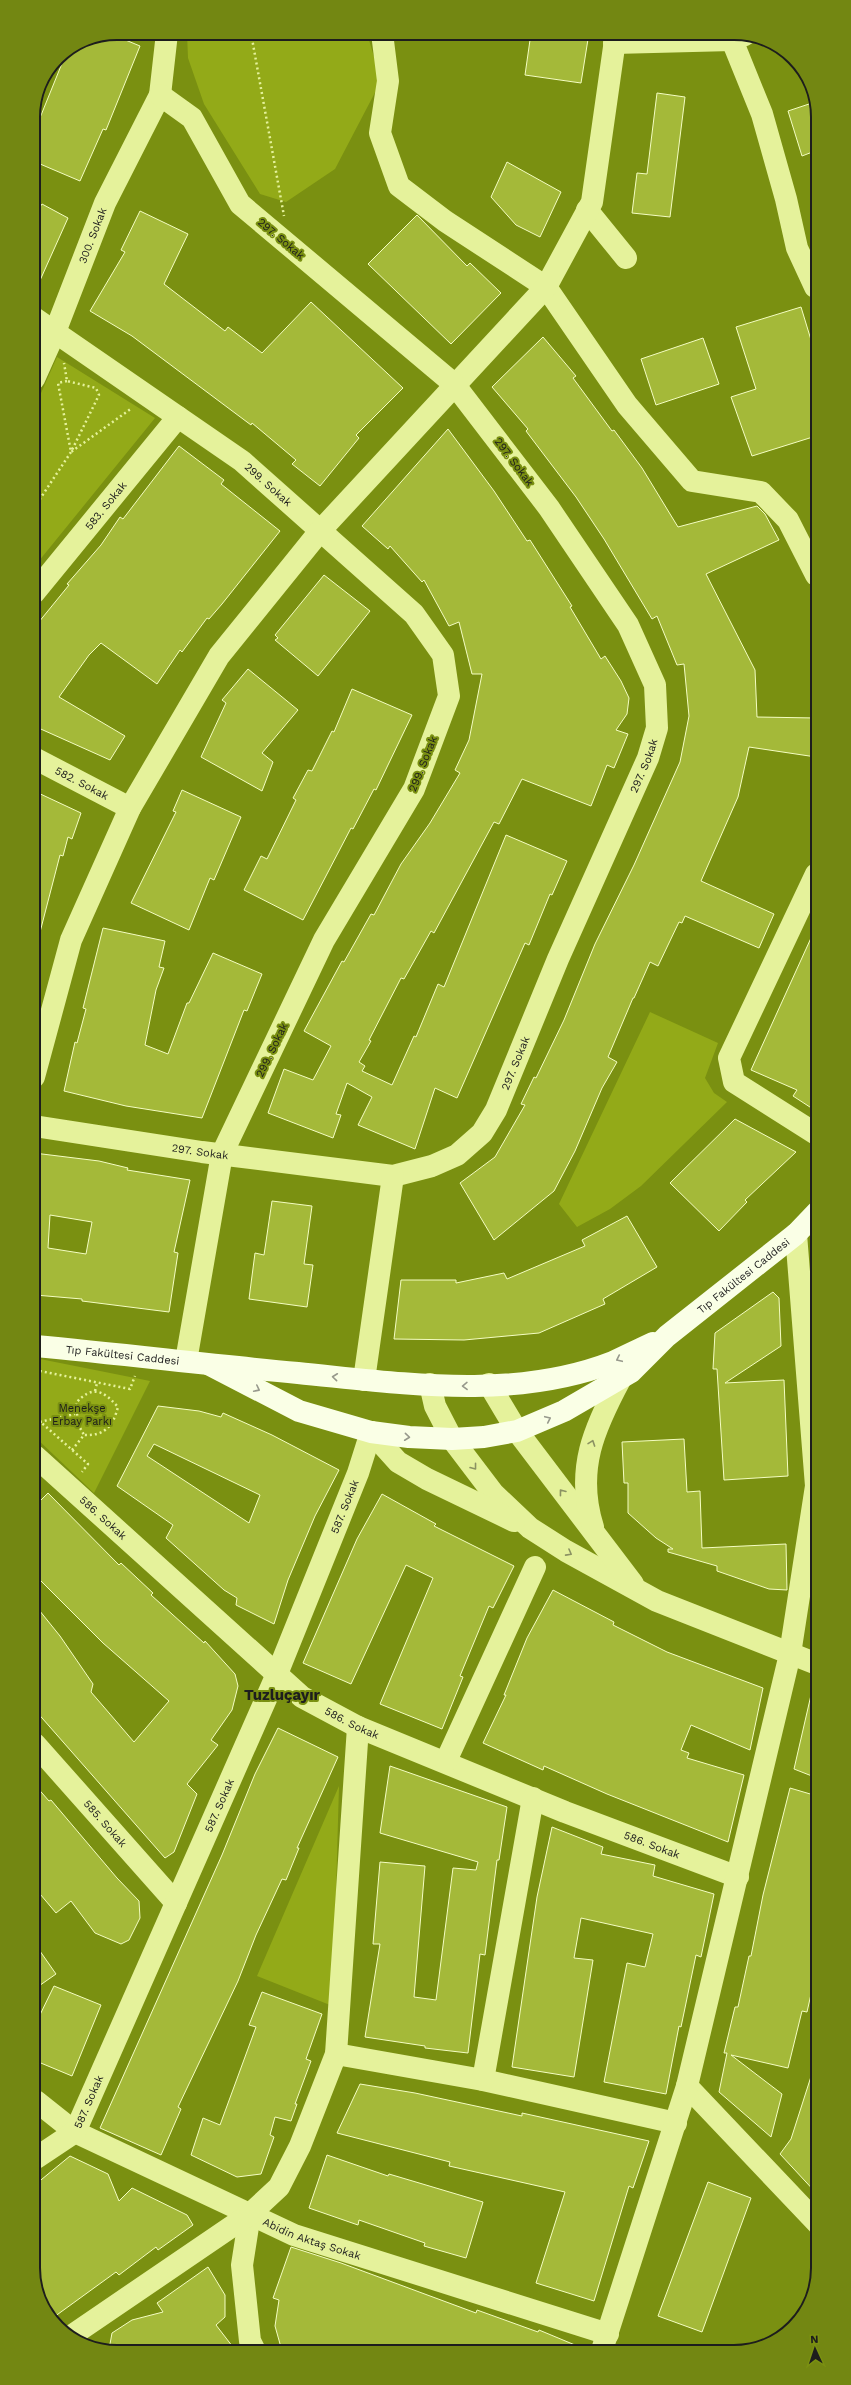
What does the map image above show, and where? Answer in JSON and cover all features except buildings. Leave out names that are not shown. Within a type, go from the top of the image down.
[{"type":"main road","name":"Tıp Fakültesi Caddesi","points":[[668,1336],[796,1234],[811,1218]]},
{"type":"main road","points":[[210,1365],[364,1380],[430,1384],[529,1382],[562,1376],[612,1362],[668,1336]]},
{"type":"main road","points":[[210,1365],[299,1411],[371,1432],[409,1437],[452,1439],[484,1437],[517,1432],[564,1411],[631,1372],[668,1336]]},
{"type":"main road","name":"Tıp Fakültesi Caddesi","points":[[40,1346],[143,1356],[210,1365]]},
{"type":"street","name":"300. Sokak","points":[[40,365],[105,204],[160,95],[167,40]]},
{"type":"street","points":[[383,40],[388,81],[380,133],[399,186],[445,221],[546,287],[627,405],[692,481],[761,492],[788,520],[811,565]]},
{"type":"street","points":[[40,1055],[71,940],[130,808],[219,656],[320,532],[454,384],[546,287],[592,202],[615,40]]},
{"type":"street","points":[[740,40],[786,199],[797,248],[811,278]]},
{"type":"street","name":"297. Sokak","points":[[40,1127],[222,1154],[393,1176],[432,1166],[457,1154],[474,1141],[490,1122],[558,959],[648,758],[657,728],[655,684],[628,625],[549,508],[454,384],[240,204],[192,118],[160,95]]},
{"type":"street","points":[[587,210],[626,258]]},
{"type":"street","name":"299. Sokak","points":[[40,326],[51,339],[148,397],[242,461],[320,532],[414,614],[443,655],[449,696],[414,789],[324,940],[222,1154],[186,1361]]},
{"type":"street","name":"583. Sokak","points":[[40,587],[178,417]]},
{"type":"street","name":"582. Sokak","points":[[40,761],[130,808]]},
{"type":"street","points":[[811,884],[728,1058],[734,1082],[811,1131]]},
{"type":"street","points":[[364,1380],[393,1176]]},
{"type":"street","points":[[796,1234],[811,1423]]},
{"type":"street","points":[[596,1536],[588,1510],[585,1485],[589,1451],[603,1412],[621,1378]]},
{"type":"street","points":[[430,1384],[435,1406],[452,1439],[493,1493],[530,1528]]},
{"type":"street","points":[[489,1384],[517,1432],[637,1590]]},
{"type":"street","points":[[371,1432],[398,1462],[427,1479],[530,1528],[566,1552],[657,1601],[811,1662]]},
{"type":"street","name":"587. Sokak","points":[[40,2155],[75,2132],[277,1674],[358,1473],[371,1432]]},
{"type":"street","name":"586. Sokak","points":[[40,1460],[302,1697],[358,1726],[533,1798],[738,1877]]},
{"type":"street","points":[[605,2342],[687,2086],[790,1654],[811,1518]]},
{"type":"street","points":[[446,1761],[535,1567]]},
{"type":"street","points":[[76,2333],[250,2214],[279,2187],[300,2146],[336,2054],[358,1726]]},
{"type":"street","name":"585. Sokak","points":[[40,1750],[176,1903]]},
{"type":"street","points":[[483,2080],[533,1798]]},
{"type":"street","points":[[336,2054],[483,2080],[676,2123]]},
{"type":"street","points":[[687,2086],[811,2217]]},
{"type":"street","name":"Abidin Aktaş Sokak","points":[[40,2104],[75,2132],[294,2235],[605,2342]]},
{"type":"street","points":[[250,2214],[242,2265],[250,2341],[252,2345]]},
{"type":"path","points":[[252,40],[283,210],[285,242]]},
{"type":"path","points":[[51,339],[61,353],[67,369],[67,381]]},
{"type":"path","points":[[40,500],[71,452],[99,395],[96,388],[67,381],[58,383],[71,452]]},
{"type":"path","points":[[71,452],[148,397]]},
{"type":"path","points":[[40,1371],[130,1389],[143,1356]]},
{"type":"path","points":[[95,1391],[98,1382]]},
{"type":"path","points":[[95,1391],[106,1393],[118,1407],[109,1429],[98,1435],[84,1435],[75,1414],[76,1403],[84,1395],[95,1391]]},
{"type":"path","points":[[40,1422],[75,1414]]},
{"type":"path","points":[[40,1422],[88,1464],[70,1487]]},
{"type":"path","points":[[72,1450],[84,1435]]},
{"type":"green space","points":[[187,40],[369,40],[381,81],[335,169],[286,202],[260,194],[204,104],[188,58]]},
{"type":"green space","points":[[57,357],[155,418],[40,560],[40,395]]},
{"type":"green space","points":[[650,1012],[718,1043],[705,1078],[714,1093],[727,1102],[641,1186],[610,1209],[577,1227],[559,1204]]},
{"type":"green space","name":"Menekşe Erbay Parkı","points":[[40,1359],[150,1381],[94,1493],[40,1442]]},
{"type":"green space","points":[[339,1786],[335,1926],[330,2005],[257,1976]]},
{"type":"district","name":"Tuzluçayır","points":[[282,1695]]}]
